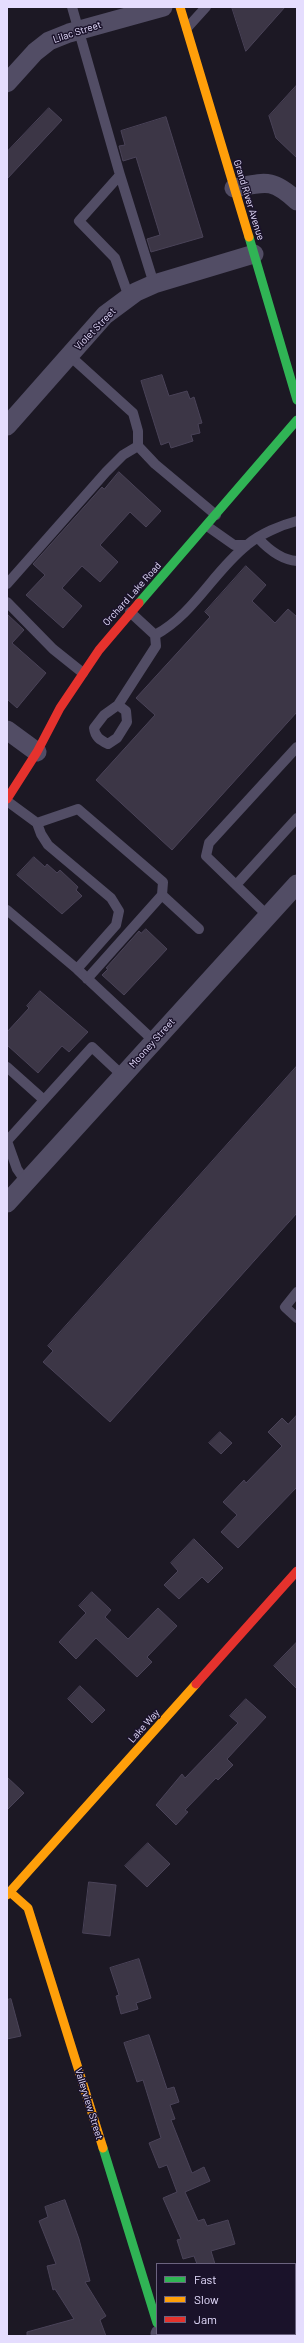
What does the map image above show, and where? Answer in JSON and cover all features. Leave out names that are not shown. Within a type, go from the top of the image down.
[{"type":"main road","name":"Grand River Avenue","points":[[180,7],[297,400]]},
{"type":"main road","name":"Orchard Lake Road","points":[[7,800],[83,673],[130,612],[207,526],[297,420]]},
{"type":"main road","name":"Lake Way","points":[[9,1893],[297,1571]]},
{"type":"main road","name":"Valleyview Street","points":[[9,1893],[28,1908],[156,2320]]},
{"type":"street","name":"Lilac Street","points":[[7,83],[35,52],[49,41],[79,30],[163,7]]},
{"type":"street","points":[[234,188],[272,183],[283,188],[297,201]]},
{"type":"street","name":"Violet Street","points":[[7,426],[105,315],[129,297],[154,284],[254,254]]},
{"type":"street","points":[[7,730],[37,752]]},
{"type":"street","name":"Mooney Street","points":[[7,1203],[297,884]]},
{"type":"lane","points":[[72,7],[120,174],[154,284]]},
{"type":"lane","points":[[186,28],[206,7]]},
{"type":"lane","points":[[120,174],[79,221],[115,258],[129,297]]},
{"type":"lane","points":[[70,356],[134,413],[138,431],[138,446],[155,464],[216,515]]},
{"type":"lane","points":[[7,584],[106,472],[123,455],[138,446]]},
{"type":"lane","points":[[155,635],[169,628],[181,617],[246,545],[258,538],[297,521]]},
{"type":"lane","points":[[207,526],[234,545],[246,545]]},
{"type":"lane","points":[[258,538],[276,554],[290,560],[297,561]]},
{"type":"lane","points":[[7,602],[53,649],[83,673]]},
{"type":"lane","points":[[118,705],[154,653],[156,646],[155,635],[130,612]]},
{"type":"lane","points":[[268,916],[206,856],[209,843],[297,747]]},
{"type":"lane","points":[[7,800],[37,823],[41,834],[48,845],[111,898],[119,911],[116,925],[76,969]]},
{"type":"lane","points":[[37,823],[78,809],[163,882],[162,895],[87,979]]},
{"type":"lane","points":[[236,885],[297,818]]},
{"type":"lane","points":[[162,895],[199,929]]},
{"type":"lane","points":[[7,910],[76,969],[154,1041]]},
{"type":"lane","points":[[26,1182],[17,1169],[7,1141],[44,1100],[92,1048],[123,1076]]},
{"type":"lane","points":[[7,1067],[44,1100]]},
{"type":"lane","points":[[297,1292],[285,1306],[297,1318]]},
{"type":"building","points":[[232,7],[285,7],[246,51]]},
{"type":"building","points":[[297,85],[297,158],[276,138],[269,116]]},
{"type":"building","points":[[49,108],[62,120],[7,179],[7,152]]},
{"type":"building","points":[[166,117],[203,237],[151,252],[147,239],[160,235],[136,157],[123,161],[119,146],[125,145],[121,131]]},
{"type":"building","points":[[162,375],[169,396],[187,391],[190,399],[194,397],[202,423],[198,424],[200,433],[191,435],[193,441],[171,448],[169,442],[161,445],[141,381]]},
{"type":"building","points":[[119,472],[161,511],[146,527],[130,512],[100,545],[118,562],[100,582],[82,566],[62,588],[82,606],[63,628],[26,595],[45,575],[33,564],[102,487],[104,489]]},
{"type":"building","points":[[246,566],[266,585],[252,601],[275,623],[288,609],[297,617],[297,712],[172,850],[96,780],[155,715],[136,698],[210,617],[205,612]]},
{"type":"building","points":[[7,614],[24,630],[12,643],[46,673],[17,708],[7,699]]},
{"type":"building","points":[[34,857],[45,867],[47,864],[57,873],[60,870],[78,887],[76,890],[82,896],[62,914],[17,875]]},
{"type":"building","points":[[146,929],[167,949],[124,995],[102,975],[108,969],[106,968],[139,931],[141,933]]},
{"type":"building","points":[[40,991],[88,1032],[69,1052],[62,1046],[38,1073],[7,1045],[7,1032],[29,1008],[27,1006]]},
{"type":"building","points":[[297,1066],[297,1213],[110,1422],[43,1362],[53,1351],[48,1346]]},
{"type":"building","points":[[297,1415],[297,1487],[238,1548],[221,1532],[237,1515],[223,1502],[244,1480],[246,1483],[282,1446],[268,1432],[282,1418],[288,1424]]},
{"type":"building","points":[[220,1432],[232,1443],[221,1454],[209,1443]]},
{"type":"building","points":[[194,1539],[223,1568],[208,1583],[202,1577],[179,1599],[164,1585],[178,1571],[171,1563]]},
{"type":"building","points":[[92,1592],[111,1610],[105,1617],[128,1639],[158,1608],[177,1626],[147,1657],[152,1662],[137,1677],[96,1638],[76,1659],[59,1642],[86,1613],[79,1606]]},
{"type":"building","points":[[297,1642],[297,1689],[274,1666]]},
{"type":"building","points":[[80,1686],[105,1710],[92,1723],[68,1699]]},
{"type":"building","points":[[246,1699],[266,1717],[227,1759],[233,1765],[218,1780],[216,1778],[185,1810],[188,1812],[176,1825],[156,1805],[182,1774],[185,1778],[238,1723],[230,1716]]},
{"type":"building","points":[[7,1777],[24,1793],[7,1810]]},
{"type":"building","points":[[148,1843],[170,1864],[147,1887],[125,1866]]},
{"type":"building","points":[[89,1882],[116,1885],[110,1936],[83,1933]]},
{"type":"building","points":[[139,1959],[151,1998],[136,2003],[138,2009],[121,2014],[116,1996],[119,1995],[110,1968]]},
{"type":"building","points":[[11,1999],[21,2036],[7,2039],[7,2000]]},
{"type":"building","points":[[149,2035],[167,2089],[174,2087],[179,2102],[170,2105],[175,2119],[171,2120],[192,2173],[204,2167],[210,2181],[185,2192],[198,2221],[204,2219],[207,2226],[228,2220],[235,2244],[211,2251],[215,2263],[197,2263],[194,2256],[183,2259],[177,2240],[181,2239],[163,2198],[177,2192],[167,2165],[159,2168],[149,2143],[161,2138],[143,2080],[137,2082],[124,2043]]},
{"type":"building","points":[[65,2200],[79,2239],[90,2281],[85,2282],[106,2316],[100,2320],[106,2336],[27,2336],[27,2332],[74,2319],[55,2289],[53,2290],[47,2266],[56,2264],[39,2221],[48,2217],[45,2207]]},
{"type":"traffic: fast","points":[[249,237],[297,400]]},
{"type":"traffic: fast","points":[[139,603],[297,420]]},
{"type":"traffic: fast","points":[[103,2148],[156,2320]]},
{"type":"traffic: slow","points":[[180,7],[249,237]]},
{"type":"traffic: slow","points":[[7,1895],[196,1684]]},
{"type":"traffic: slow","points":[[10,1892],[28,1908],[103,2148]]},
{"type":"traffic: jam","points":[[7,799],[37,752],[60,708],[99,650],[139,603]]},
{"type":"traffic: jam","points":[[196,1684],[297,1571]]}]
